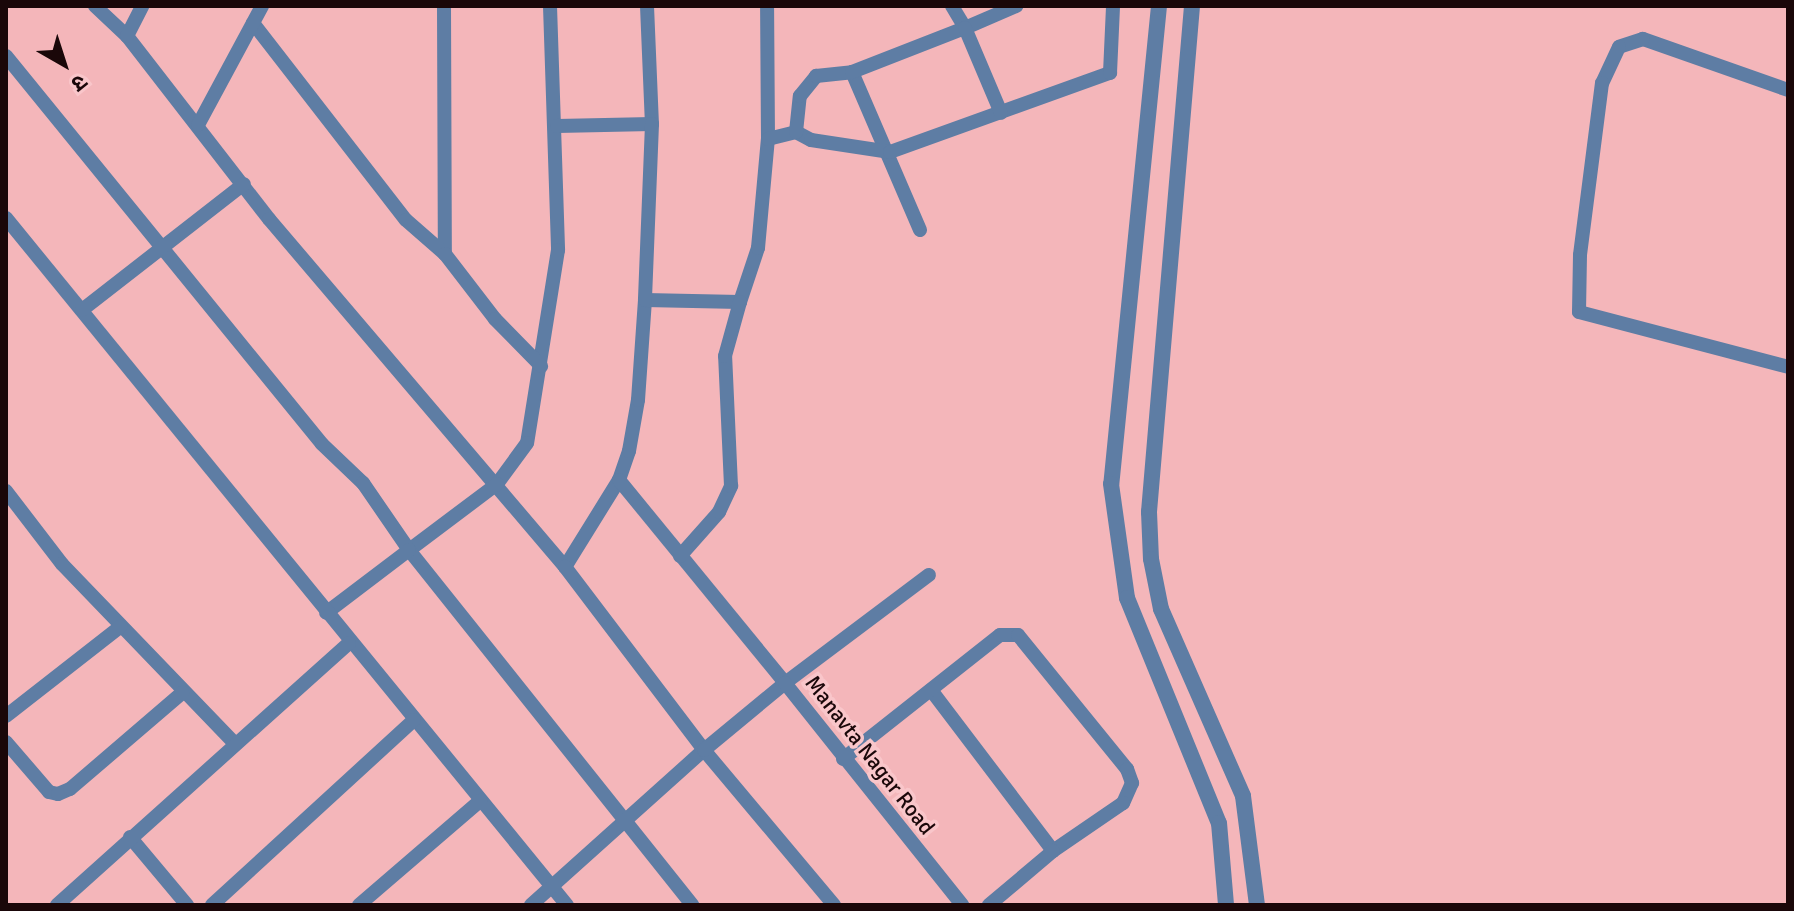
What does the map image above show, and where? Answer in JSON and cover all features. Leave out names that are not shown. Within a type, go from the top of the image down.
[{"type":"street","points":[[95,6],[127,36],[244,184],[497,484],[565,567],[704,750],[834,905]]},
{"type":"street","points":[[127,36],[142,6]]},
{"type":"street","points":[[198,125],[262,6]]},
{"type":"street","points":[[444,6],[445,254]]},
{"type":"street","points":[[326,613],[497,484],[527,443],[558,250],[557,126],[550,6]]},
{"type":"street","points":[[565,567],[619,480],[635,424],[645,300],[652,124],[647,6]]},
{"type":"street","points":[[680,556],[719,512],[731,486],[725,356],[758,248],[768,139],[767,6]]},
{"type":"street","points":[[952,6],[965,28],[1001,113]]},
{"type":"street","points":[[796,132],[800,96],[816,76],[852,72],[1016,6]]},
{"type":"street","points":[[768,139],[796,132],[811,140],[890,152],[1110,73],[1113,6]]},
{"type":"street","points":[[1159,6],[1111,484],[1127,598],[1219,823],[1226,905]]},
{"type":"street","points":[[1192,6],[1149,512],[1151,559],[1161,609],[1243,796],[1257,905]]},
{"type":"street","points":[[253,23],[406,220],[445,254],[495,319],[541,366]]},
{"type":"street","points":[[1788,90],[1643,39],[1619,47],[1602,83],[1580,255],[1579,312],[1788,367]]},
{"type":"street","points":[[6,56],[322,444],[363,483],[409,550],[692,905]]},
{"type":"street","points":[[852,72],[890,152],[920,230]]},
{"type":"street","points":[[557,126],[652,124]]},
{"type":"street","points":[[82,310],[159,247],[244,184]]},
{"type":"street","points":[[6,218],[349,643],[567,905]]},
{"type":"street","points":[[645,300],[740,302]]},
{"type":"street","points":[[619,480],[785,683],[929,575]]},
{"type":"street","points":[[6,491],[62,564],[182,693],[234,743]]},
{"type":"street","points":[[6,716],[120,627]]},
{"type":"street","points":[[843,759],[1000,635],[1018,635],[1127,769],[1132,783],[1123,803],[1053,851],[989,905]]},
{"type":"street","points":[[57,905],[349,643]]},
{"type":"street","name":"Manavta Nagar Road","points":[[531,905],[704,750],[785,683],[962,905]]},
{"type":"street","points":[[931,690],[1053,851]]},
{"type":"street","points":[[6,742],[49,792],[58,794],[182,693]]},
{"type":"street","points":[[212,905],[414,720]]},
{"type":"street","points":[[359,905],[480,801]]},
{"type":"street","points":[[130,837],[187,905]]}]
